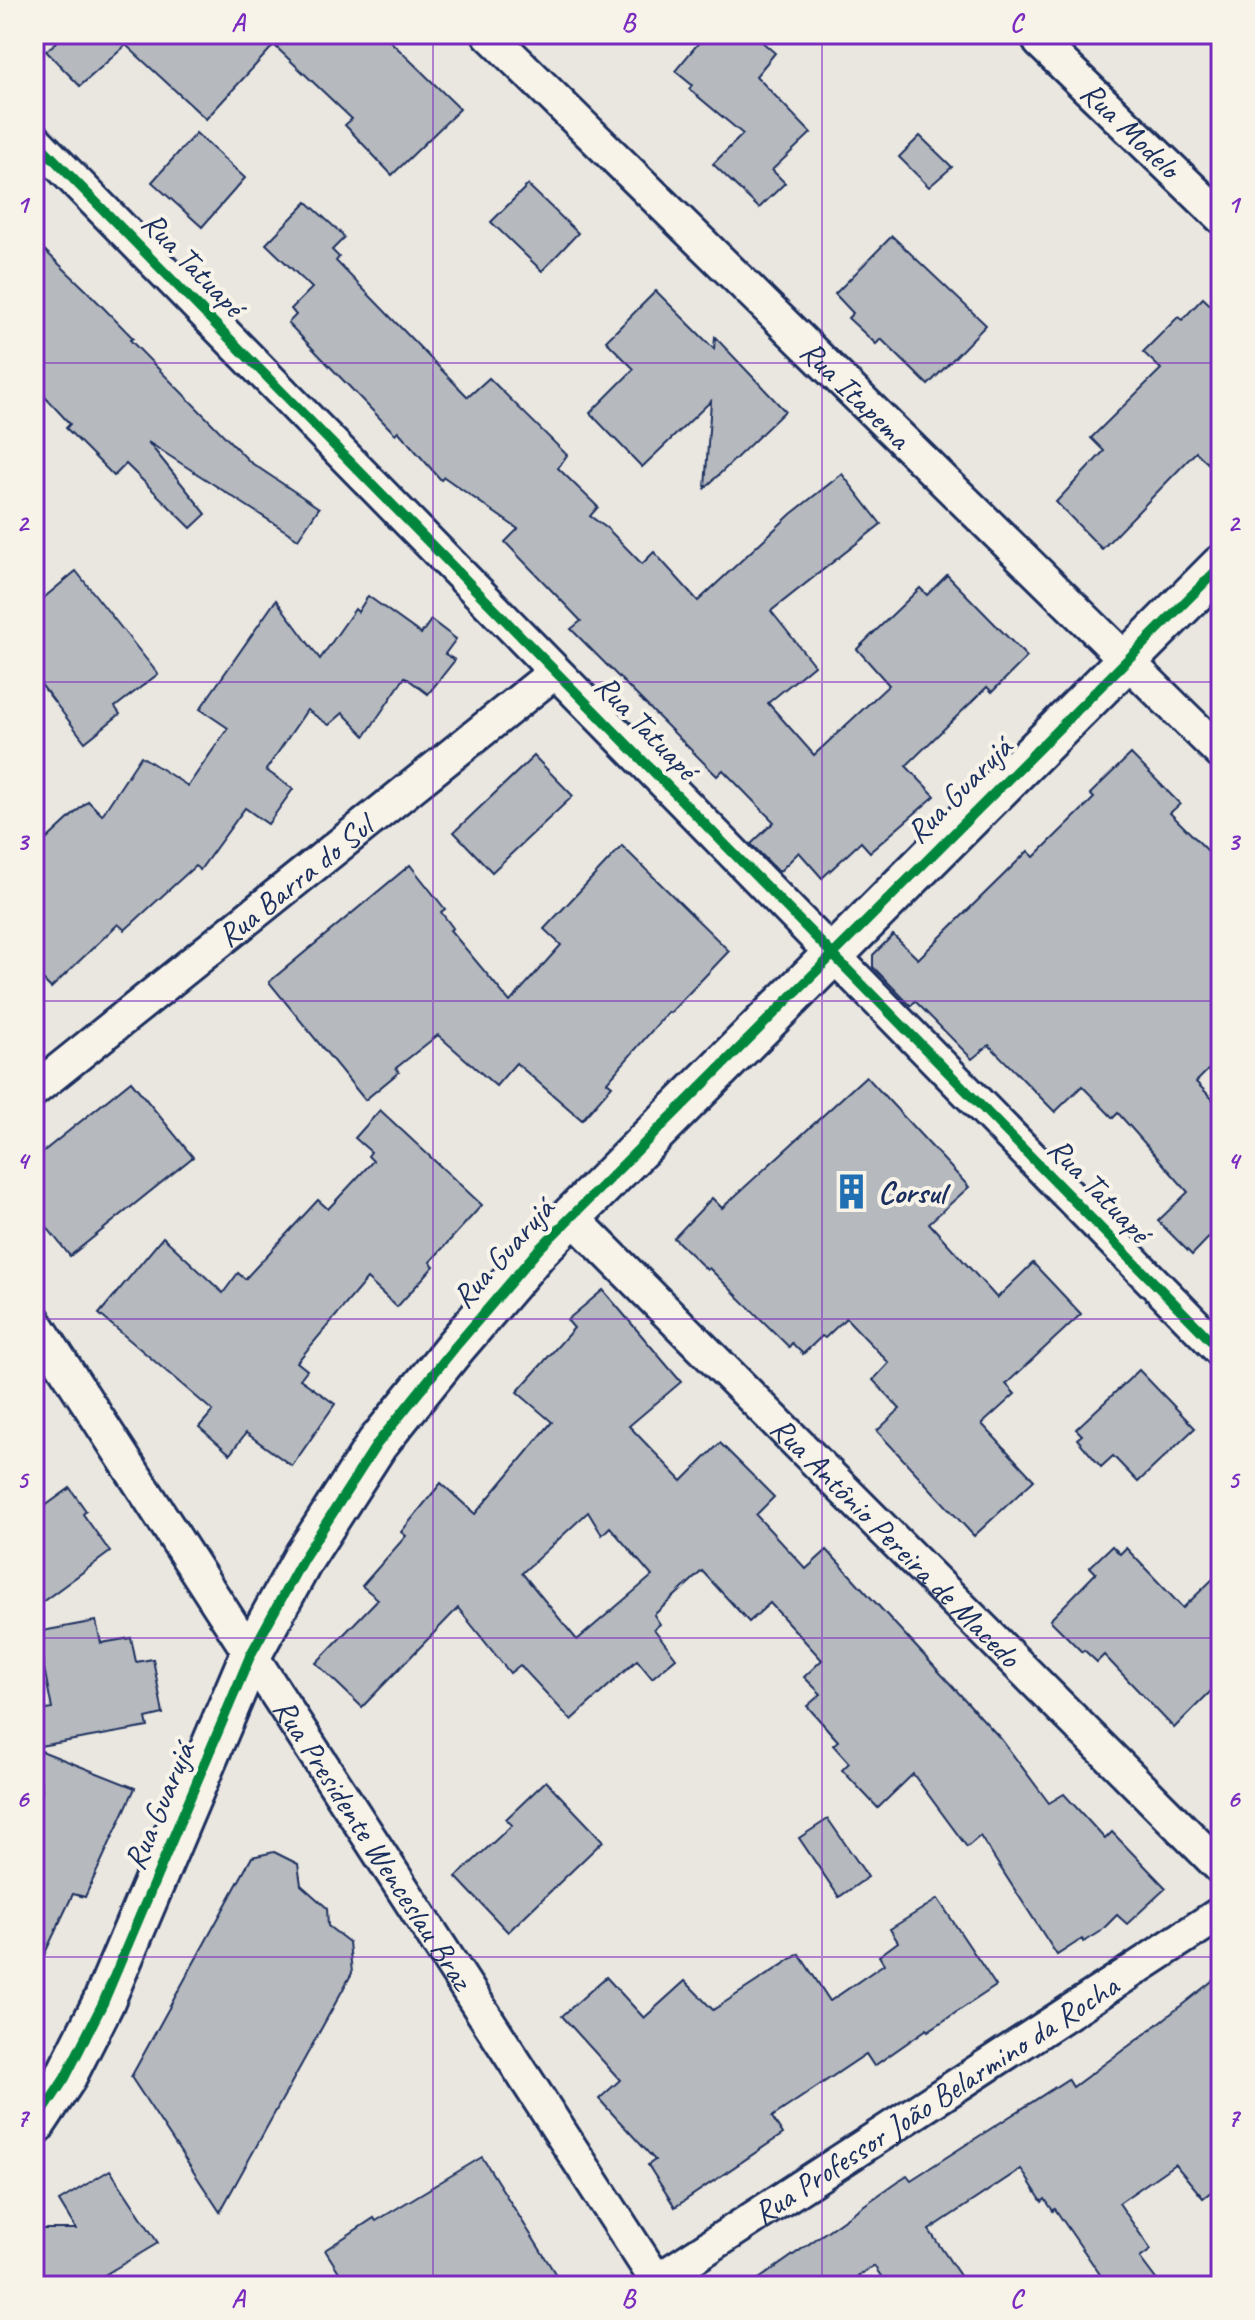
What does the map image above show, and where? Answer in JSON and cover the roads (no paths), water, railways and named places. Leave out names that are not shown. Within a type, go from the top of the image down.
[{"type":"street","name":"Rua Itapema","points":[[489,34],[1221,753]]},
{"type":"street","name":"Rua Modelo","points":[[1040,42],[1221,217]]},
{"type":"street","name":"Rua Tatuapé","points":[[34,139],[1221,1351]]},
{"type":"street","name":"Rua Guarujá","points":[[34,2125],[65,2078],[103,2003],[251,1654],[303,1559],[377,1444],[455,1347],[571,1216],[1221,566]]},
{"type":"street","name":"Rua Barra do Sul","points":[[34,1090],[555,672]]},
{"type":"street","name":"Rua Antônio Pereira de Macedo","points":[[571,1216],[1221,1868]]},
{"type":"street","name":"Rua Presidente Wenceslau Braz","points":[[34,1320],[655,2284]]},
{"type":"street","name":"Rua Professor João Belarmino da Rocha","points":[[655,2284],[1221,1913]]},
{"type":"place","name":"Corsul","points":[[852,1192]]}]
